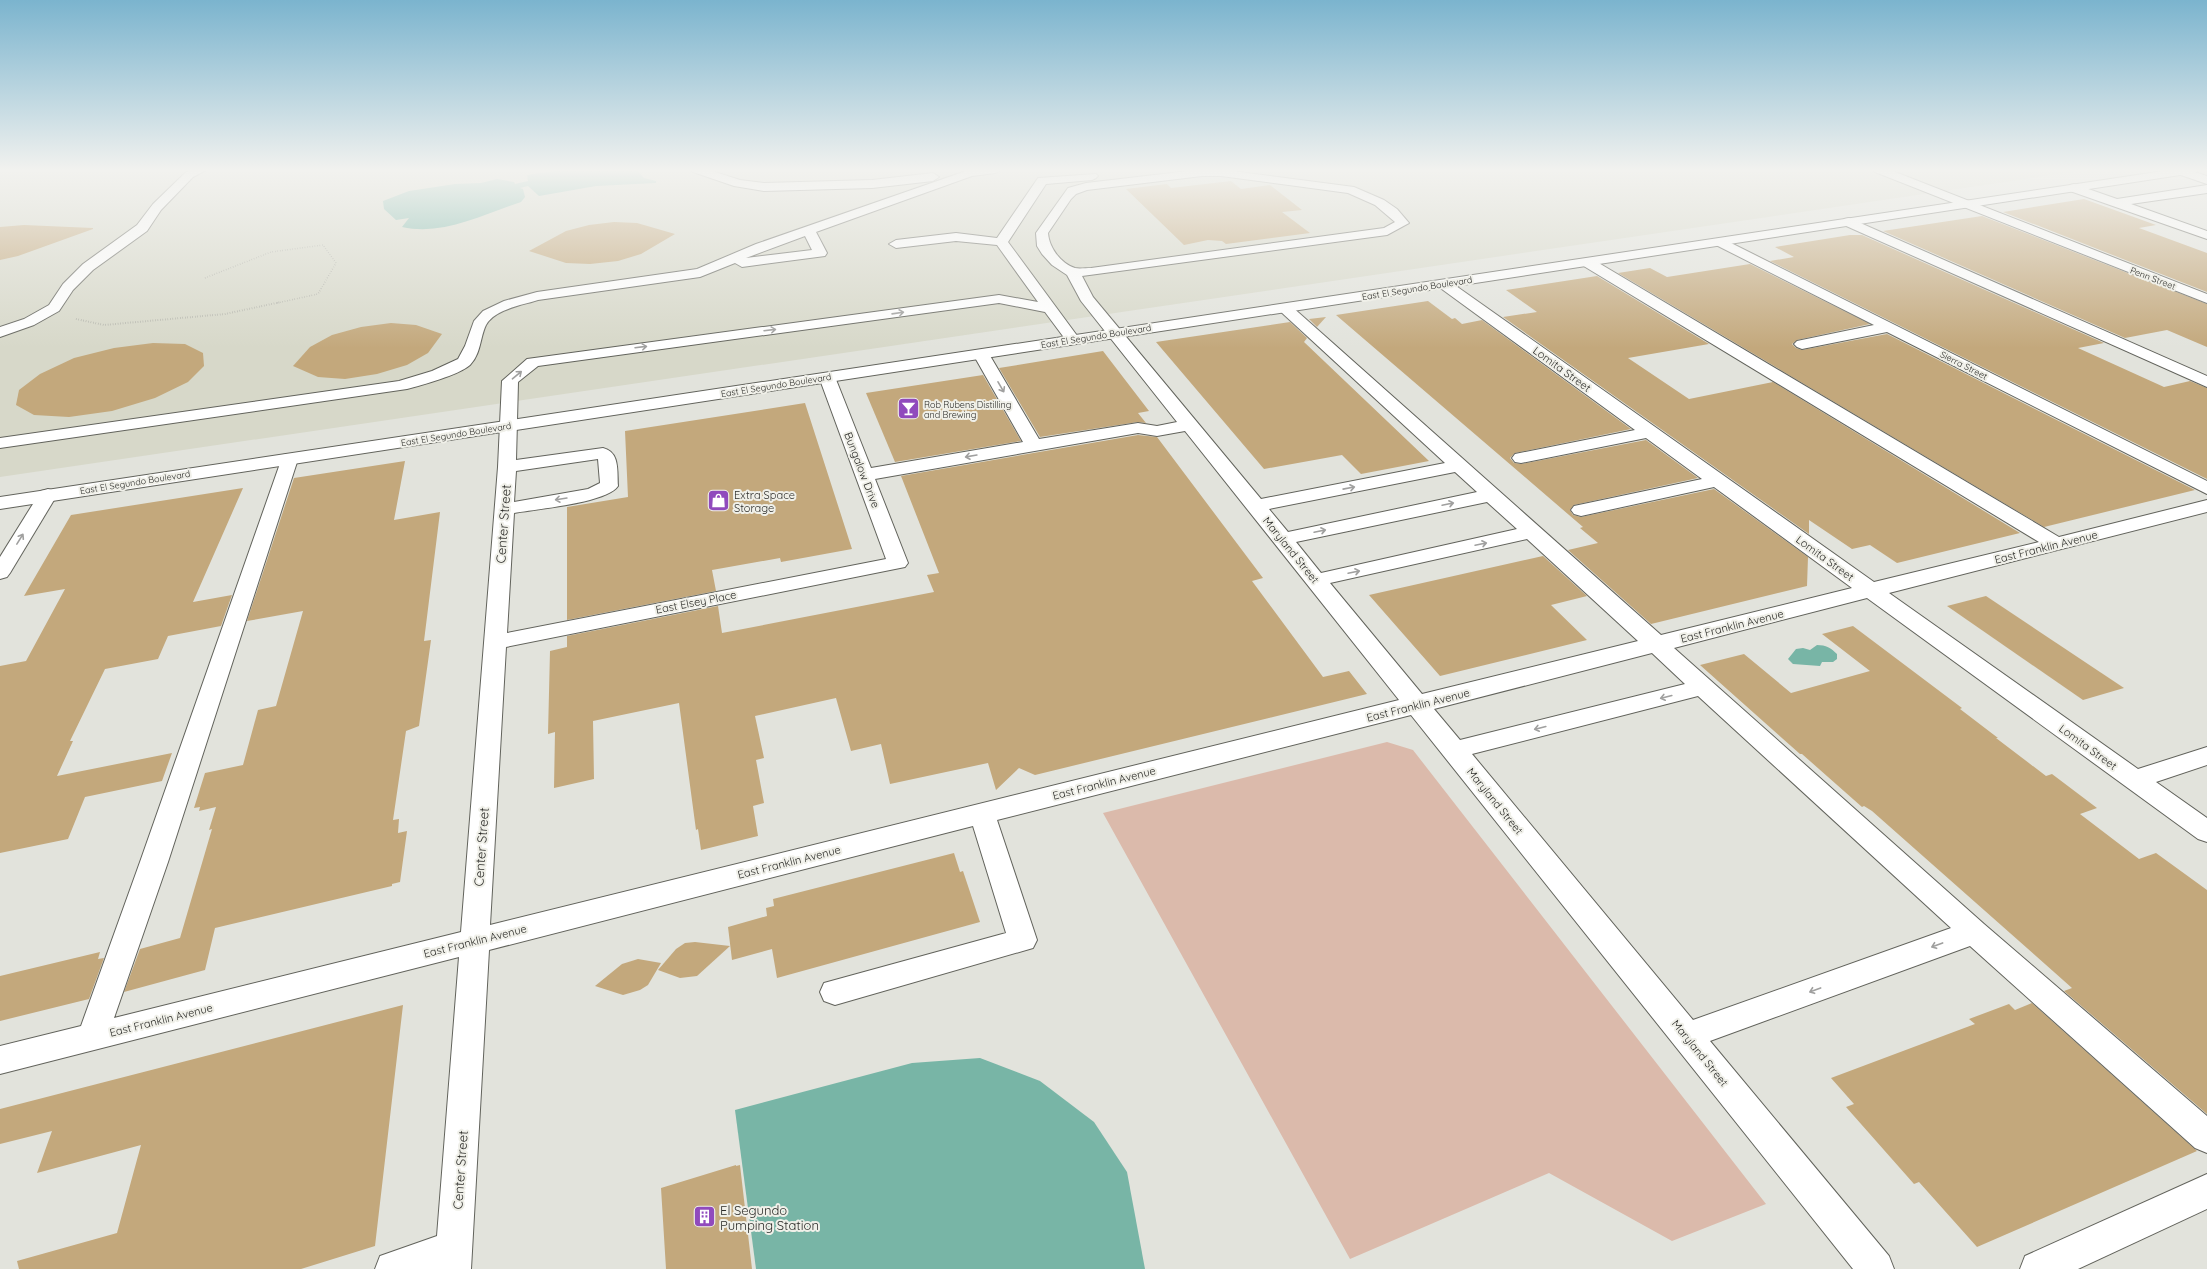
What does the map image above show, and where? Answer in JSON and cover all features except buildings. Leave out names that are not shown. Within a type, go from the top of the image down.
[{"type":"street","points":[[0,332],[29,322],[54,308],[68,287],[88,267],[140,229]]},
{"type":"street","points":[[1002,242],[1010,229]]},
{"type":"street","points":[[1045,229],[1041,239],[1046,249],[1062,268],[1073,272],[1092,272],[1388,231],[1391,229]]},
{"type":"street","name":"East El Segundo Boulevard","points":[[0,503],[1803,229]]},
{"type":"street","points":[[1865,229],[2207,382]]},
{"type":"street","name":"Penn Street","points":[[2030,229],[2207,299]]},
{"type":"street","points":[[2191,229],[2207,235]]},
{"type":"street","points":[[0,443],[401,386],[438,374],[464,362],[473,346],[479,324],[488,314],[509,304],[537,296],[700,273],[714,267],[761,247],[808,230],[820,253],[714,267]]},
{"type":"street","points":[[896,244],[956,237],[1002,242],[1073,340]]},
{"type":"street","name":"Sierra Street","points":[[1721,242],[2207,488]]},
{"type":"street","points":[[1587,262],[2057,544]]},
{"type":"street","name":"Maryland Street","points":[[1073,272],[1086,298],[1876,1269]]},
{"type":"street","name":"Lomita Street","points":[[1444,284],[2207,832]]},
{"type":"street","name":"Center Street","points":[[453,1259],[510,425],[510,381],[533,362],[999,299],[1051,309]]},
{"type":"street","points":[[1285,308],[1974,932],[2207,1137]]},
{"type":"street","points":[[1802,344],[1890,328]]},
{"type":"street","points":[[981,354],[1034,444]]},
{"type":"street","name":"Bungalow Drive","points":[[827,377],[898,563]]},
{"type":"street","points":[[864,475],[1034,444],[1138,428],[1157,431],[1190,425]]},
{"type":"street","points":[[1521,458],[1650,432]]},
{"type":"street","points":[[504,509],[600,492],[609,486],[607,457],[603,454],[507,467]]},
{"type":"street","points":[[92,1037],[159,847],[289,459]]},
{"type":"street","points":[[1256,506],[1460,466]]},
{"type":"street","points":[[1581,510],[1718,481]]},
{"type":"street","points":[[1282,539],[1492,495]]},
{"type":"street","points":[[0,572],[48,496]]},
{"type":"street","name":"East Franklin Avenue","points":[[0,1060],[2207,506]]},
{"type":"street","points":[[1316,580],[1532,532]]},
{"type":"street","name":"East Elsey Place","points":[[495,642],[898,563]]},
{"type":"street","points":[[1454,750],[1704,687]]},
{"type":"street","points":[[2134,780],[2207,756]]},
{"type":"street","points":[[835,992],[1023,940],[982,814]]},
{"type":"street","points":[[1687,1036],[1974,932]]},
{"type":"street","points":[[2038,1269],[2207,1191]]},
{"type":"street","points":[[393,1269],[453,1259]]},
{"type":"path","points":[[46,312],[104,325],[225,314],[318,294],[336,263],[323,245],[271,252],[205,278]]},
{"type":"shaded area","points":[[0,229],[1684,229],[0,477]]},
{"type":"shaded area","points":[[1387,742],[1413,750],[1766,1204],[1672,1241],[1549,1173],[1350,1259],[1103,813]]},
{"type":"water","points":[[1817,645],[1826,646],[1837,654],[1837,659],[1833,662],[1822,662],[1820,666],[1793,664],[1788,659],[1796,649],[1803,648],[1810,650]]},
{"type":"water","points":[[980,1058],[1040,1081],[1094,1122],[1127,1172],[1145,1269],[756,1269],[735,1110],[912,1063]]},
{"type":"place","name":"Rob Rubens Distilling and Brewing","points":[[909,409]]},
{"type":"place","name":"Extra Space Storage","points":[[719,501]]},
{"type":"place","name":"El Segundo Pumping Station","points":[[704,1217]]}]
